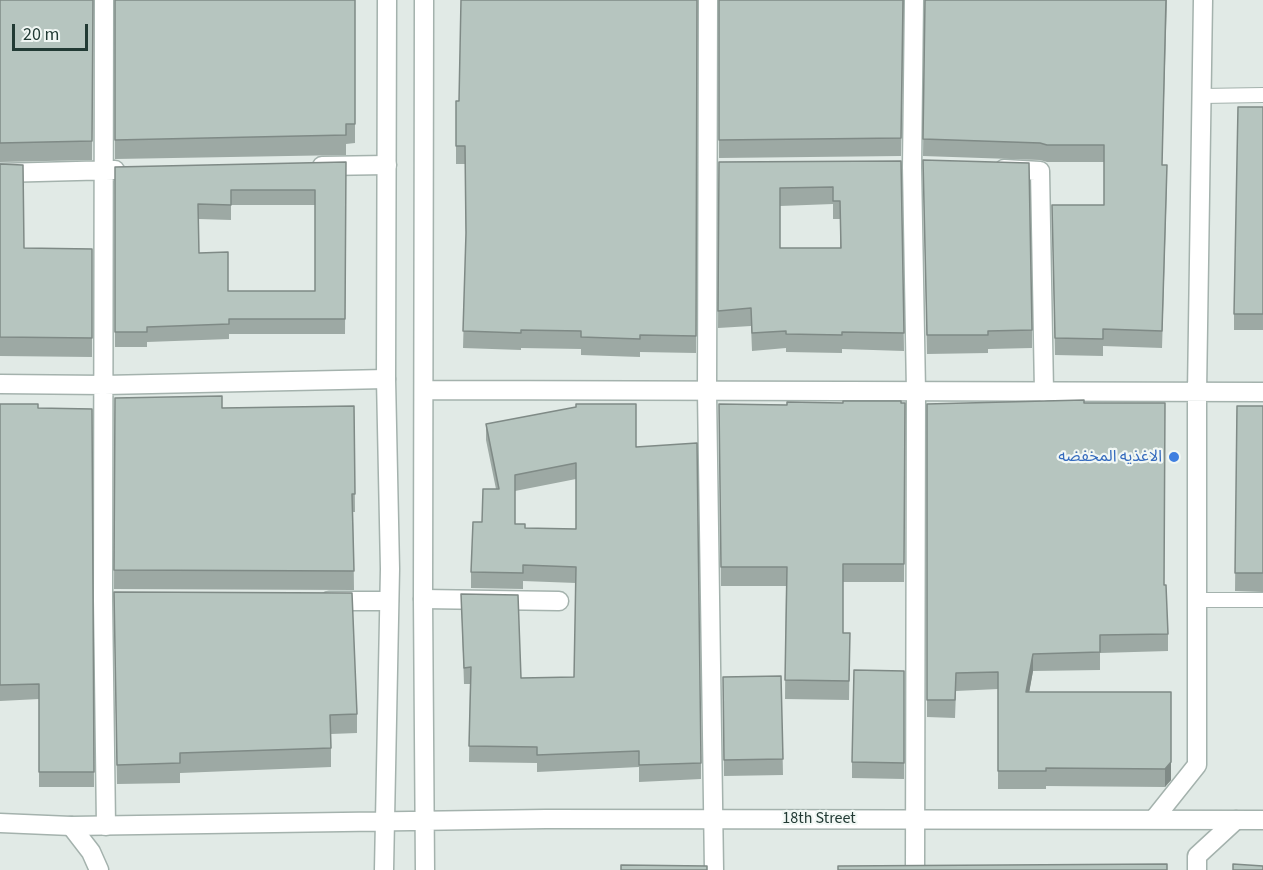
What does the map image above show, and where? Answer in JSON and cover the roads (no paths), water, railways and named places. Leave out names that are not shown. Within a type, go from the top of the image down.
[{"type":"street","points":[[104,0],[104,385],[109,600],[106,826]]},
{"type":"street","points":[[384,870],[389,601],[386,379],[387,0]]},
{"type":"street","points":[[424,0],[425,870]]},
{"type":"street","points":[[708,0],[714,169],[707,392],[714,870]]},
{"type":"street","points":[[914,0],[912,167],[915,392],[915,870]]},
{"type":"street","points":[[1154,819],[1197,765],[1197,392],[1203,0]]},
{"type":"street","points":[[304,166],[387,165]]},
{"type":"street","points":[[982,169],[1040,171],[1044,392]]},
{"type":"street","points":[[0,173],[138,170]]},
{"type":"street","points":[[0,384],[104,385],[386,379]]},
{"type":"street","points":[[424,390],[1263,392]]},
{"type":"street","points":[[423,599],[559,601]]},
{"type":"street","points":[[317,601],[389,601]]},
{"type":"street","name":"18th Street","points":[[0,823],[106,826],[424,820],[1263,820]]},
{"type":"street","points":[[1197,870],[1197,856],[1236,820]]},
{"type":"street","points":[[71,826],[91,852],[99,870]]},
{"type":"lane","points":[[1202,96],[1263,95]]},
{"type":"lane","points":[[1197,600],[1263,600]]},
{"type":"place","name":"الاغذيه المخفضه","points":[[1174,457]]}]
